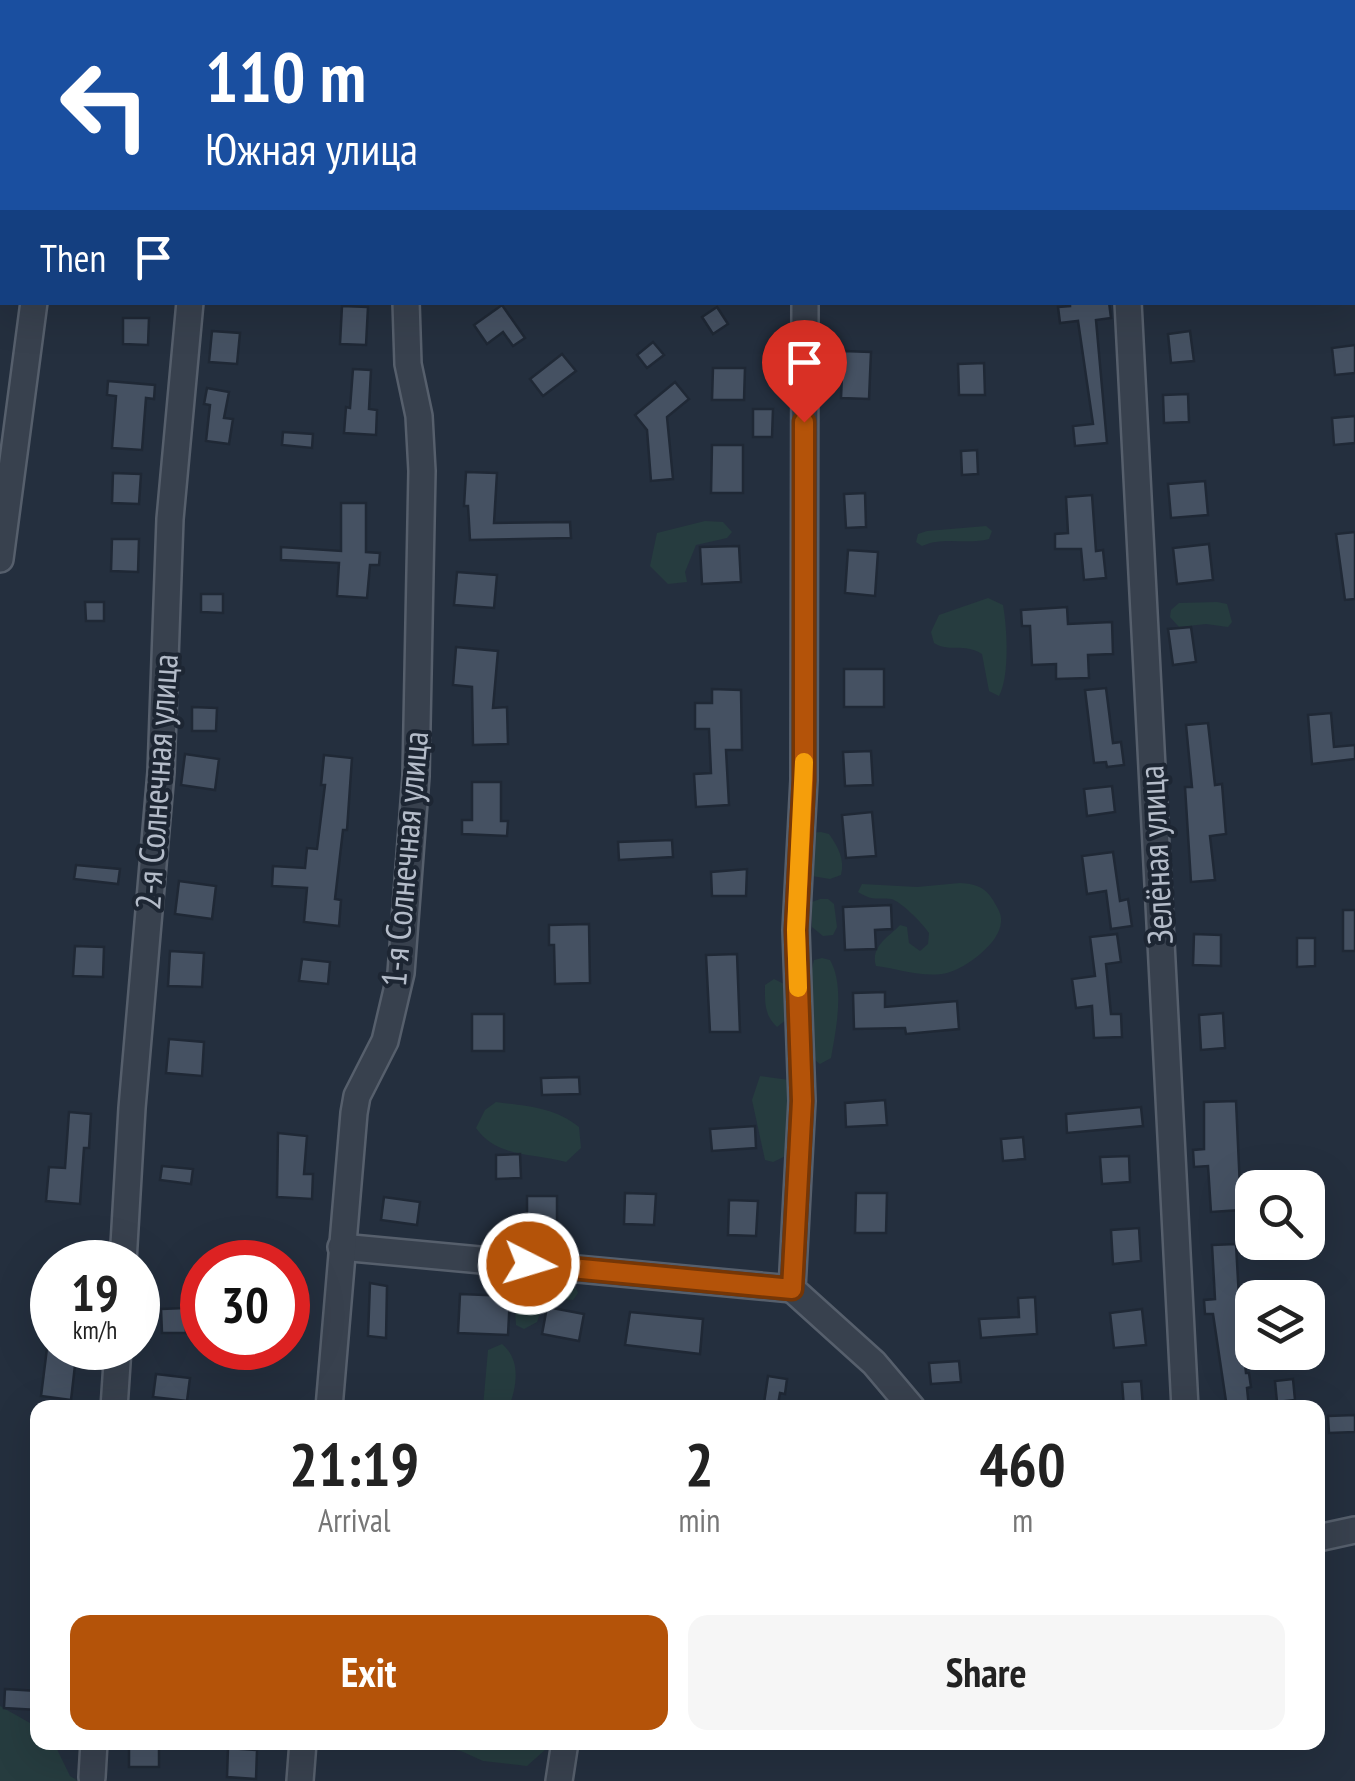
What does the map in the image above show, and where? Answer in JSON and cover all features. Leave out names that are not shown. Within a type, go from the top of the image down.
[{"type":"street","points":[[0,559],[34,305]]},
{"type":"street","name":"2-я Солнечная улица","points":[[124,1240],[161,772],[170,519],[190,305]]},
{"type":"street","name":"1-я Солнечная улица","points":[[329,1400],[355,1106],[385,1041],[400,973],[416,776],[422,471],[419,416],[408,364],[406,305]]},
{"type":"street","points":[[792,1289],[802,1101],[796,930],[804,780],[804,305]]},
{"type":"street","name":"Зелёная улица","points":[[1128,305],[1185,1400]]},
{"type":"street","points":[[341,1247],[792,1289],[874,1363],[905,1400]]},
{"type":"street","points":[[115,1400],[117,1370]]},
{"type":"street","points":[[1325,1536],[1355,1530]]},
{"type":"street","points":[[92,1778],[94,1750]]},
{"type":"street","points":[[300,1781],[302,1750]]},
{"type":"street","points":[[559,1781],[564,1750]]},
{"type":"green space","points":[[705,521],[723,522],[732,532],[727,538],[696,545],[685,572],[687,582],[668,584],[650,566],[657,533]]},
{"type":"green space","points":[[986,526],[992,531],[989,539],[922,546],[916,542],[918,534],[927,531]]},
{"type":"green space","points":[[988,598],[1003,605],[1006,664],[999,696],[989,691],[982,654],[940,646],[934,643],[931,632],[939,615]]},
{"type":"green space","points":[[1179,603],[1227,604],[1232,622],[1228,627],[1179,627],[1170,617]]},
{"type":"green space","points":[[810,833],[829,834],[841,858],[841,875],[830,879],[806,875]]},
{"type":"green space","points":[[960,883],[983,889],[999,911],[999,930],[988,946],[947,973],[920,974],[876,966],[878,947],[900,925],[907,927],[909,943],[920,951],[928,944],[929,933],[895,901],[858,892],[862,884],[917,887]]},
{"type":"green space","points":[[820,899],[834,904],[837,927],[833,935],[823,936],[812,927],[812,902]]},
{"type":"green space","points":[[814,960],[830,960],[835,971],[838,1008],[831,1058],[820,1064],[809,1046],[807,1016]]},
{"type":"green space","points":[[774,979],[786,985],[787,1019],[777,1027],[765,1003],[765,985]]},
{"type":"green space","points":[[760,1076],[789,1080],[796,1094],[788,1155],[773,1162],[765,1160],[752,1100]]},
{"type":"green space","points":[[496,1102],[539,1108],[570,1120],[579,1127],[581,1148],[566,1162],[494,1145],[476,1128],[485,1110]]},
{"type":"green space","points":[[525,1281],[576,1288],[578,1293],[573,1300],[557,1298],[543,1304],[537,1322],[524,1329],[516,1325],[515,1311]]},
{"type":"green space","points":[[502,1344],[512,1358],[515,1382],[512,1400],[484,1400],[488,1350]]},
{"type":"green space","points":[[0,1706],[30,1723],[30,1750],[57,1750],[70,1776],[78,1781],[0,1781]]},
{"type":"green space","points":[[455,1750],[545,1750],[527,1766],[483,1761]]},
{"type":"building","points":[[502,305],[525,338],[513,346],[503,332],[487,344],[474,325]]},
{"type":"building","points":[[1109,305],[1111,318],[1096,320],[1107,443],[1075,446],[1073,426],[1093,424],[1078,321],[1060,323],[1058,307]]},
{"type":"building","points":[[342,306],[368,307],[366,345],[340,344]]},
{"type":"building","points":[[717,307],[728,324],[713,334],[702,317]]},
{"type":"building","points":[[123,318],[149,318],[148,345],[123,344]]},
{"type":"building","points":[[212,331],[240,333],[237,364],[209,362]]},
{"type":"building","points":[[1190,331],[1194,361],[1171,363],[1168,334]]},
{"type":"building","points":[[653,342],[664,355],[647,368],[637,355]]},
{"type":"building","points":[[1355,345],[1355,373],[1335,375],[1332,348]]},
{"type":"building","points":[[843,351],[871,352],[869,399],[841,398]]},
{"type":"building","points":[[562,354],[576,371],[543,396],[530,379]]},
{"type":"building","points":[[984,363],[985,395],[959,395],[958,364]]},
{"type":"building","points":[[713,368],[745,368],[744,400],[712,400]]},
{"type":"building","points":[[353,369],[371,370],[369,409],[377,410],[376,435],[344,433]]},
{"type":"building","points":[[108,381],[155,385],[154,399],[146,398],[142,450],[112,448],[116,396],[107,395]]},
{"type":"building","points":[[675,382],[689,399],[667,417],[673,479],[651,481],[647,430],[635,415]]},
{"type":"building","points":[[207,388],[229,392],[224,418],[233,419],[229,444],[206,441],[210,405],[204,404]]},
{"type":"building","points":[[1188,394],[1189,422],[1164,423],[1163,395]]},
{"type":"building","points":[[753,409],[773,409],[772,437],[753,437]]},
{"type":"building","points":[[1355,416],[1355,443],[1334,445],[1332,418]]},
{"type":"building","points":[[283,432],[313,434],[312,448],[282,445]]},
{"type":"building","points":[[712,445],[743,445],[743,493],[711,493]]},
{"type":"building","points":[[977,450],[978,474],[962,475],[961,451]]},
{"type":"building","points":[[466,472],[497,473],[494,523],[570,522],[571,538],[470,540],[468,506],[464,506]]},
{"type":"building","points":[[113,473],[141,474],[139,504],[112,503]]},
{"type":"building","points":[[1205,481],[1208,515],[1171,518],[1168,484]]},
{"type":"building","points":[[865,493],[866,527],[846,528],[844,494]]},
{"type":"building","points":[[1092,495],[1096,551],[1103,550],[1106,578],[1084,580],[1081,549],[1055,549],[1055,534],[1068,533],[1066,497]]},
{"type":"building","points":[[341,503],[366,503],[366,552],[380,553],[379,565],[370,565],[367,598],[337,596],[339,563],[281,560],[281,547],[341,551]]},
{"type":"building","points":[[1355,532],[1355,599],[1345,600],[1336,534]]},
{"type":"building","points":[[112,539],[139,539],[138,572],[111,571]]},
{"type":"building","points":[[1209,544],[1213,580],[1177,584],[1173,548]]},
{"type":"building","points":[[739,546],[741,582],[702,584],[700,547]]},
{"type":"building","points":[[848,550],[878,552],[875,596],[845,593]]},
{"type":"building","points":[[457,572],[497,575],[494,608],[454,605]]},
{"type":"building","points":[[201,594],[223,594],[223,613],[201,612]]},
{"type":"building","points":[[85,602],[104,602],[104,621],[86,621]]},
{"type":"building","points":[[1067,607],[1068,624],[1112,622],[1113,654],[1088,655],[1089,678],[1056,679],[1056,664],[1032,665],[1030,626],[1022,626],[1021,610]]},
{"type":"building","points":[[1191,627],[1196,662],[1173,665],[1168,629]]},
{"type":"building","points":[[456,647],[498,651],[493,708],[507,707],[508,744],[473,745],[472,687],[453,685]]},
{"type":"building","points":[[844,669],[884,669],[884,707],[844,707]]},
{"type":"building","points":[[1106,688],[1113,743],[1121,742],[1124,765],[1107,767],[1106,762],[1094,763],[1085,690]]},
{"type":"building","points":[[712,689],[741,690],[742,750],[726,750],[729,805],[696,807],[694,774],[711,773],[709,729],[695,729],[695,703],[712,703]]},
{"type":"building","points":[[192,707],[217,708],[216,731],[192,731]]},
{"type":"building","points":[[1331,713],[1334,747],[1355,745],[1355,759],[1312,764],[1308,715]]},
{"type":"building","points":[[1208,723],[1215,785],[1222,784],[1226,834],[1210,836],[1215,880],[1191,882],[1185,787],[1192,787],[1186,725]]},
{"type":"building","points":[[871,751],[873,785],[845,786],[843,752]]},
{"type":"building","points":[[185,754],[219,759],[215,790],[181,785]]},
{"type":"building","points":[[324,755],[352,758],[347,830],[343,830],[335,899],[341,900],[339,926],[304,922],[307,888],[272,886],[273,866],[305,868],[307,848],[317,849],[325,785],[321,785]]},
{"type":"building","points":[[472,782],[501,782],[501,821],[508,821],[507,836],[462,834],[462,820],[472,820]]},
{"type":"building","points":[[1112,786],[1115,812],[1087,816],[1084,789]]},
{"type":"building","points":[[872,812],[876,856],[846,858],[842,815]]},
{"type":"building","points":[[672,840],[673,857],[619,860],[618,842]]},
{"type":"building","points":[[1113,852],[1120,901],[1128,899],[1132,926],[1111,929],[1106,891],[1087,894],[1082,856]]},
{"type":"building","points":[[76,865],[120,869],[118,884],[74,879]]},
{"type":"building","points":[[747,869],[746,896],[712,896],[711,872]]},
{"type":"building","points":[[179,881],[216,886],[212,919],[175,914]]},
{"type":"building","points":[[891,905],[892,929],[875,930],[876,949],[845,950],[843,907]]},
{"type":"building","points":[[1343,910],[1355,910],[1355,951],[1343,951]]},
{"type":"building","points":[[589,924],[590,983],[555,984],[549,925]]},
{"type":"building","points":[[1117,934],[1121,962],[1106,964],[1111,1014],[1121,1014],[1122,1037],[1094,1038],[1092,1006],[1076,1008],[1072,979],[1095,976],[1090,937]]},
{"type":"building","points":[[1194,934],[1221,935],[1221,966],[1193,965]]},
{"type":"building","points":[[1297,938],[1315,938],[1315,966],[1297,967]]},
{"type":"building","points":[[75,946],[104,947],[103,977],[73,976]]},
{"type":"building","points":[[170,951],[204,953],[202,987],[168,986]]},
{"type":"building","points":[[737,954],[740,1032],[710,1032],[706,955]]},
{"type":"building","points":[[302,959],[330,962],[328,984],[299,981]]},
{"type":"building","points":[[885,992],[885,1007],[957,1001],[959,1029],[906,1034],[905,1028],[854,1029],[853,993]]},
{"type":"building","points":[[1223,1013],[1225,1048],[1201,1050],[1199,1015]]},
{"type":"building","points":[[472,1014],[504,1014],[504,1051],[472,1051]]},
{"type":"building","points":[[169,1039],[204,1042],[202,1076],[166,1073]]},
{"type":"building","points":[[579,1077],[580,1094],[542,1095],[541,1078]]},
{"type":"building","points":[[885,1100],[887,1125],[846,1127],[845,1103]]},
{"type":"building","points":[[1236,1101],[1239,1170],[1235,1170],[1235,1210],[1211,1212],[1208,1166],[1194,1167],[1193,1150],[1204,1149],[1204,1102]]},
{"type":"building","points":[[1141,1107],[1143,1126],[1067,1133],[1066,1114]]},
{"type":"building","points":[[69,1112],[91,1114],[80,1204],[46,1201],[49,1167],[65,1168]]},
{"type":"building","points":[[755,1126],[756,1148],[712,1151],[710,1129]]},
{"type":"building","points":[[278,1133],[307,1136],[304,1174],[313,1174],[312,1199],[277,1197]]},
{"type":"building","points":[[1023,1137],[1025,1159],[1003,1161],[1001,1139]]},
{"type":"building","points":[[520,1154],[521,1178],[496,1179],[496,1155]]},
{"type":"building","points":[[1129,1156],[1130,1182],[1102,1184],[1100,1157]]},
{"type":"building","points":[[162,1166],[193,1169],[191,1184],[160,1180]]},
{"type":"building","points":[[625,1193],[656,1194],[654,1225],[624,1224]]},
{"type":"building","points":[[856,1193],[887,1193],[886,1233],[855,1233]]},
{"type":"building","points":[[527,1196],[557,1196],[557,1233],[527,1233]]},
{"type":"building","points":[[384,1197],[420,1202],[417,1225],[381,1220]]},
{"type":"building","points":[[729,1200],[758,1201],[756,1236],[728,1235]]},
{"type":"building","points":[[1139,1228],[1141,1261],[1113,1264],[1111,1230]]},
{"type":"building","points":[[1235,1244],[1235,1370],[1249,1373],[1248,1400],[1226,1400],[1213,1314],[1205,1314],[1204,1300],[1215,1299],[1212,1245]]},
{"type":"building","points":[[370,1283],[387,1286],[386,1338],[368,1336]]},
{"type":"building","points":[[460,1294],[510,1296],[508,1335],[458,1333]]},
{"type":"building","points":[[1035,1297],[1037,1334],[981,1338],[979,1319],[1019,1317],[1018,1298]]},
{"type":"building","points":[[547,1307],[584,1314],[579,1341],[542,1334]]},
{"type":"building","points":[[180,1308],[180,1333],[162,1333],[161,1309]]},
{"type":"building","points":[[1142,1309],[1146,1345],[1114,1348],[1110,1313]]},
{"type":"building","points":[[630,1312],[703,1319],[700,1354],[625,1345]]},
{"type":"building","points":[[959,1361],[961,1382],[931,1384],[929,1363]]},
{"type":"building","points":[[44,1370],[74,1370],[71,1400],[41,1396]]},
{"type":"building","points":[[156,1374],[190,1378],[187,1400],[153,1397]]},
{"type":"building","points":[[768,1376],[787,1379],[785,1394],[780,1393],[779,1400],[764,1400]]},
{"type":"building","points":[[1293,1379],[1295,1400],[1277,1400],[1275,1381]]},
{"type":"building","points":[[1141,1381],[1142,1400],[1123,1400],[1122,1382]]},
{"type":"building","points":[[1355,1415],[1355,1432],[1329,1433],[1328,1416]]},
{"type":"building","points":[[5,1689],[30,1691],[30,1710],[4,1708]]},
{"type":"building","points":[[129,1750],[159,1750],[159,1767],[129,1767]]},
{"type":"building","points":[[228,1750],[257,1750],[256,1779],[227,1777]]},
{"type":"slow traffic","points":[[798,988],[796,930],[804,762]]},
{"type":"route","points":[[529,1264],[792,1289],[802,1101],[796,930],[804,780],[804,422]]}]
